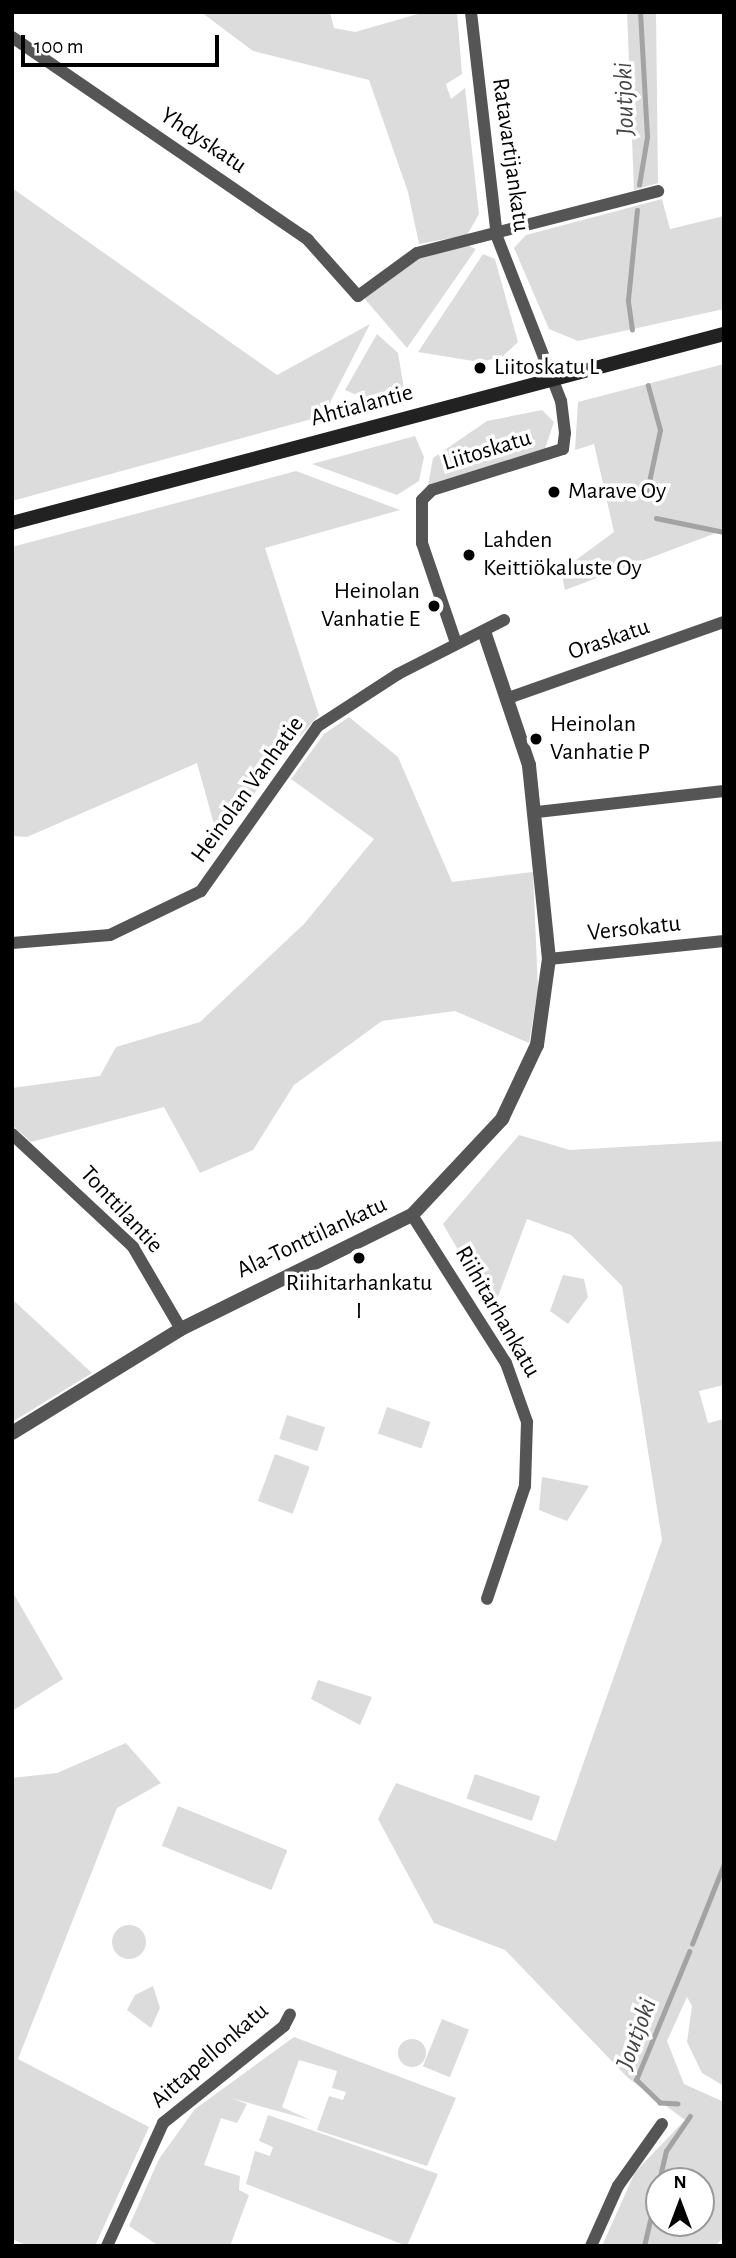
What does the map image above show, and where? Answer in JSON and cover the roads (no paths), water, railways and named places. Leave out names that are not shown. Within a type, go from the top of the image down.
[{"type":"main road","name":"Ahtialantie","points":[[12,523],[724,334]]},
{"type":"street","name":"Ratavartijankatu","points":[[471,12],[497,237],[552,379]]},
{"type":"street","name":"Yhdyskatu","points":[[12,37],[308,240],[358,296],[417,253],[497,237]]},
{"type":"street","points":[[497,237],[658,191]]},
{"type":"street","name":"Liitoskatu","points":[[456,643],[422,543],[422,500],[432,490],[563,449],[561,401],[552,379]]},
{"type":"street","name":"Heinolan Vanhatie","points":[[12,943],[110,935],[201,891],[318,726],[456,643],[485,634],[504,620]]},
{"type":"street","name":"Oraskatu","points":[[508,698],[724,622]]},
{"type":"street","name":"Ala-Tonttilankatu","points":[[12,1433],[181,1329],[412,1215],[502,1119],[537,1045],[549,959],[537,812],[508,698],[485,634]]},
{"type":"street","points":[[537,812],[724,791]]},
{"type":"street","name":"Versokatu","points":[[549,959],[724,941]]},
{"type":"street","name":"Tonttilantie","points":[[12,1134],[133,1247],[181,1329]]},
{"type":"street","name":"Riihitarhankatu","points":[[412,1215],[506,1363],[527,1422],[525,1486],[487,1599]]},
{"type":"street","name":"Aittapellonkatu","points":[[107,2246],[163,2123],[284,2026],[290,2014]]},
{"type":"street","points":[[591,2246],[618,2186],[662,2124]]},
{"type":"waterway","name":"Joutjoki","points":[[639,185],[647,137],[640,12]]},
{"type":"waterway","name":"Joutjoki","points":[[632,330],[628,300],[637,210]]},
{"type":"waterway","name":"Joutjoki","points":[[646,496],[660,430],[648,386]]},
{"type":"waterway","name":"Joutjoki","points":[[656,518],[724,532]]},
{"type":"waterway","name":"Joutjoki","points":[[692,1944],[724,1864]]},
{"type":"waterway","name":"Joutjoki","points":[[678,2104],[660,2103],[636,2080],[689,1952]]},
{"type":"waterway","name":"Joutjoki","points":[[662,2167],[666,2151],[690,2116]]},
{"type":"waterway","name":"Joutjoki","points":[[644,2246],[646,2237]]},
{"type":"place","name":"Liitoskatu L","points":[[480,368]]},
{"type":"place","name":"Marave Oy","points":[[554,492]]},
{"type":"place","name":"Lahden Keittiökaluste Oy","points":[[469,555]]},
{"type":"place","name":"Heinolan Vanhatie E","points":[[434,606]]},
{"type":"place","name":"Heinolan Vanhatie P","points":[[536,739]]},
{"type":"place","name":"Riihitarhankatu I","points":[[359,1258]]}]
